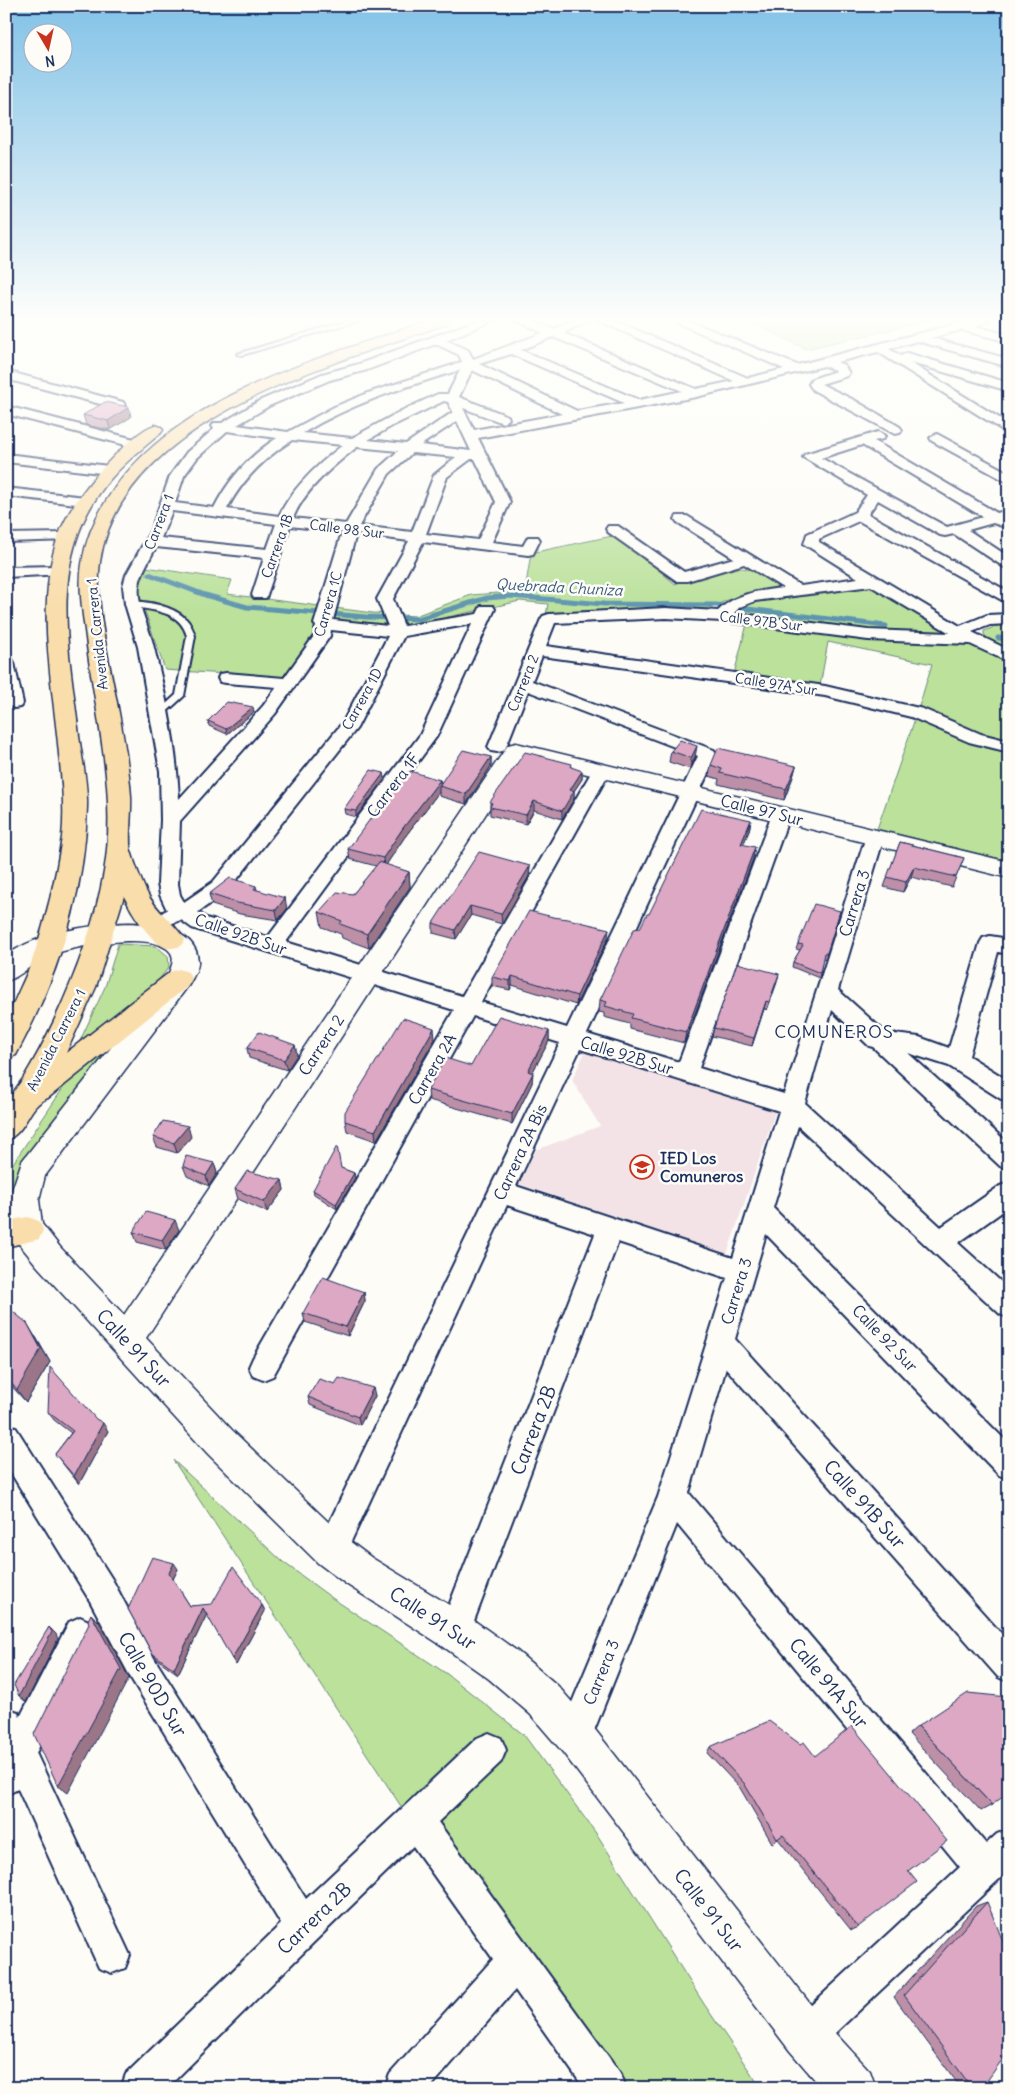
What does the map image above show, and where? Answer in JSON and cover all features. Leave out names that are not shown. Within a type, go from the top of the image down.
[{"type":"highway","points":[[6,1048],[27,1007],[50,946],[68,874],[75,830],[76,805],[56,621],[57,576],[66,537],[85,501],[109,470],[137,444],[173,418]]},
{"type":"highway","name":"Avenida Carrera 1","points":[[6,1128],[48,1063],[80,996],[101,934],[113,889],[119,847],[119,788],[93,616],[91,561],[105,519],[135,474],[162,447],[203,418]]},
{"type":"highway","points":[[119,847],[139,904],[162,931]]},
{"type":"highway","points":[[27,1098],[180,979]]},
{"type":"street","points":[[6,425],[17,418]]},
{"type":"street","points":[[36,418],[137,444]]},
{"type":"street","name":"Carrera 1","points":[[182,912],[174,905],[168,884],[171,820],[168,771],[146,646],[133,604],[132,586],[134,575],[153,542],[177,476],[192,455],[224,427],[240,418]]},
{"type":"street","points":[[218,513],[231,488],[272,448],[324,418]]},
{"type":"street","name":"Carrera 1B","points":[[260,594],[292,504],[322,469],[355,441],[395,418]]},
{"type":"street","name":"Carrera 1C","points":[[171,820],[268,710],[322,636],[324,617],[350,529],[383,472],[410,448],[453,418]]},
{"type":"street","points":[[462,418],[471,435],[474,455],[503,502],[483,545]]},
{"type":"street","points":[[471,435],[566,418]]},
{"type":"street","points":[[875,418],[895,430],[810,457],[875,494],[951,531],[1009,564]]},
{"type":"street","points":[[988,418],[1009,430]]},
{"type":"street","points":[[196,422],[290,436],[355,441],[474,455]]},
{"type":"street","points":[[937,438],[1009,479]]},
{"type":"street","points":[[864,441],[1002,516],[1009,527]]},
{"type":"street","points":[[324,617],[396,622],[385,598],[418,537],[441,475],[474,455]]},
{"type":"street","points":[[6,458],[109,470]]},
{"type":"street","points":[[6,492],[85,501]]},
{"type":"street","points":[[875,494],[860,515],[812,537],[811,544],[966,635],[1009,657]]},
{"type":"street","points":[[6,499],[48,497]]},
{"type":"street","name":"Calle 98 Sur","points":[[165,506],[483,545],[531,545]]},
{"type":"street","points":[[860,515],[1009,599]]},
{"type":"street","points":[[951,531],[1002,516]]},
{"type":"street","points":[[682,519],[798,591]]},
{"type":"street","points":[[613,529],[682,578],[746,559]]},
{"type":"street","points":[[6,538],[66,537]]},
{"type":"street","points":[[153,542],[273,554]]},
{"type":"street","points":[[6,572],[57,576]]},
{"type":"street","points":[[6,587],[57,576]]},
{"type":"street","points":[[727,610],[752,597],[874,581]]},
{"type":"street","name":"Calle 97B Sur","points":[[549,620],[727,610],[868,635],[966,635]]},
{"type":"street","name":"Carrera 1F","points":[[273,945],[428,736],[485,614],[396,622]]},
{"type":"street","points":[[966,635],[988,620],[1009,619]]},
{"type":"street","name":"Carrera 2","points":[[126,1340],[368,974],[506,749],[523,683],[549,620]]},
{"type":"street","name":"Carrera 1D","points":[[162,931],[182,912],[220,887],[351,724],[396,622]]},
{"type":"street","name":"Calle 97A Sur","points":[[536,650],[825,691],[917,713],[975,738],[1009,747]]},
{"type":"street","points":[[7,673],[14,703]]},
{"type":"street","points":[[226,678],[287,683]]},
{"type":"street","name":"Carrera 2A Bis","points":[[331,1550],[708,754],[523,683]]},
{"type":"street","name":"Calle 97 Sur","points":[[506,749],[1009,870]]},
{"type":"street","name":"Carrera 2A","points":[[263,1367],[601,771]]},
{"type":"street","points":[[686,1073],[781,814]]},
{"type":"street","name":"Carrera 3","points":[[575,1736],[674,1497],[874,837]]},
{"type":"street","name":"Calle 92B Sur","points":[[182,912],[199,922],[792,1106],[1009,1306]]},
{"type":"street","points":[[6,972],[23,957],[50,946],[101,934],[132,932],[160,936],[162,931]]},
{"type":"street","name":"Calle 91 Sur","points":[[14,1237],[23,1216],[23,1199],[33,1170],[180,979],[185,969],[187,960],[185,951],[162,931]]},
{"type":"street","points":[[957,1060],[999,945]]},
{"type":"street","points":[[827,992],[877,1040],[1009,1159]]},
{"type":"street","points":[[877,1040],[919,1046],[957,1060],[1009,1093]]},
{"type":"street","points":[[501,1192],[742,1272]]},
{"type":"street","points":[[940,1242],[1009,1193]]},
{"type":"street","name":"Calle 91 Sur","points":[[6,1208],[14,1237],[50,1257],[220,1442],[331,1550],[359,1571],[455,1631],[503,1665],[544,1700],[575,1736],[806,2035],[853,2088]]},
{"type":"street","name":"Calle 92 Sur","points":[[760,1211],[1009,1465]]},
{"type":"street","name":"Carrera 2B","points":[[455,1631],[610,1228]]},
{"type":"street","name":"Calle 91B Sur","points":[[720,1342],[1009,1666]]},
{"type":"street","name":"Calle 90D Sur","points":[[6,1438],[101,1590],[143,1670],[303,1927]]},
{"type":"street","name":"Calle 91A Sur","points":[[674,1497],[996,1858]]},
{"type":"street","points":[[80,1633],[11,1752],[112,1955]]},
{"type":"street","name":"Carrera 2B","points":[[140,2088],[303,1927],[489,1750]]},
{"type":"street","points":[[416,1821],[607,2088]]},
{"type":"street","points":[[806,2035],[996,1858]]},
{"type":"street","points":[[404,2088],[516,1960]]},
{"type":"street","name":"Calle 91 Sur","points":[[806,2035],[839,2088]]},
{"type":"lane","points":[[133,604],[157,607],[185,620],[190,627],[191,636],[180,696],[158,715]]},
{"type":"shaded area","name":"IED Los Comuneros","points":[[585,1052],[776,1110],[727,1254],[519,1184],[536,1150],[600,1126],[572,1080]]},
{"type":"green space","points":[[617,535],[675,584],[717,570],[738,568],[749,569],[763,574],[779,587],[735,597],[707,609],[546,615],[548,604],[520,601],[390,630],[335,630],[320,635],[286,678],[165,670],[137,588],[139,566],[232,580],[227,594],[373,613],[415,616],[471,595],[525,591],[531,553]]},
{"type":"green space","points":[[875,585],[1009,665],[1009,861],[877,829],[932,664],[828,642],[820,686],[734,674],[747,624],[728,622],[736,609],[766,599]]},
{"type":"green space","points":[[1009,625],[1009,652],[988,640],[984,631],[997,626]]},
{"type":"green space","points":[[118,944],[156,946],[168,956],[169,967],[150,990],[116,1018],[79,1043],[105,987]]},
{"type":"green space","points":[[146,1014],[16,1194],[6,1185],[6,1174],[75,1070]]},
{"type":"green space","points":[[173,1460],[283,1562],[332,1598],[447,1674],[524,1735],[598,1836],[704,2004],[761,2088],[605,2088],[414,1826]]},
{"type":"building","points":[[94,418],[113,418],[108,421]]},
{"type":"building","points":[[227,702],[253,707],[226,729],[208,721]]},
{"type":"building","points":[[680,740],[697,746],[691,758],[671,751]]},
{"type":"building","points":[[718,748],[796,766],[786,789],[720,773],[722,769],[711,765]]},
{"type":"building","points":[[463,750],[491,757],[466,794],[439,786]]},
{"type":"building","points":[[525,752],[572,764],[571,767],[582,771],[570,790],[574,791],[562,811],[534,801],[526,815],[490,807],[492,803],[490,802]]},
{"type":"building","points":[[371,770],[384,773],[356,811],[344,809]]},
{"type":"building","points":[[410,771],[440,780],[403,828],[383,858],[348,849],[405,772],[409,773]]},
{"type":"building","points":[[701,809],[751,820],[741,844],[755,847],[686,1032],[631,1018],[633,1014],[605,1006],[607,1002],[600,1000],[634,929],[640,928],[647,914],[649,914]]},
{"type":"building","points":[[900,842],[964,858],[956,877],[914,867],[906,882],[887,877]]},
{"type":"building","points":[[479,852],[530,866],[501,914],[470,906],[455,930],[433,923]]},
{"type":"building","points":[[379,862],[409,872],[367,934],[340,924],[342,921],[319,912],[337,892],[353,894]]},
{"type":"building","points":[[230,878],[256,886],[254,889],[285,898],[276,910],[237,903],[209,894]]},
{"type":"building","points":[[814,904],[840,911],[827,953],[824,953],[820,973],[793,962],[803,945],[798,944]]},
{"type":"building","points":[[529,911],[609,929],[577,996],[512,976],[510,981],[492,977]]},
{"type":"building","points":[[737,963],[779,974],[769,1002],[766,1001],[754,1038],[714,1028]]},
{"type":"building","points":[[499,1016],[549,1031],[528,1071],[533,1073],[512,1114],[428,1090],[445,1058],[471,1066]]},
{"type":"building","points":[[403,1018],[434,1028],[375,1131],[345,1121],[345,1112]]},
{"type":"building","points":[[259,1032],[295,1045],[284,1060],[247,1048]]},
{"type":"building","points":[[163,1121],[188,1126],[174,1143],[153,1137]]},
{"type":"building","points":[[337,1146],[341,1168],[354,1173],[336,1204],[313,1190]]},
{"type":"building","points":[[186,1156],[214,1163],[206,1176],[183,1166]]},
{"type":"building","points":[[247,1171],[282,1180],[264,1202],[235,1189]]},
{"type":"building","points":[[146,1212],[175,1220],[162,1240],[133,1232]]},
{"type":"building","points":[[323,1277],[364,1292],[346,1327],[303,1313]]},
{"type":"building","points":[[6,1306],[27,1323],[41,1349],[17,1390],[6,1377]]},
{"type":"building","points":[[50,1367],[96,1419],[103,1423],[74,1476],[55,1454],[73,1431],[48,1412]]},
{"type":"building","points":[[339,1378],[373,1388],[358,1417],[308,1397],[319,1379],[335,1384]]},
{"type":"building","points":[[152,1557],[174,1563],[169,1573],[190,1606],[212,1604],[233,1567],[262,1605],[232,1659],[203,1608],[174,1669],[152,1653],[128,1609]]},
{"type":"building","points":[[91,1614],[121,1669],[58,1786],[34,1734],[89,1624],[88,1620]]},
{"type":"building","points":[[49,1627],[52,1632],[19,1696],[14,1685]]},
{"type":"building","points":[[968,1693],[1009,1698],[1009,1792],[992,1805],[918,1726]]},
{"type":"building","points":[[769,1721],[800,1744],[804,1742],[815,1756],[852,1726],[947,1841],[908,1871],[917,1882],[858,1927],[783,1835],[777,1839],[744,1783],[710,1747]]},
{"type":"building","points":[[987,1902],[1009,1956],[1009,2050],[982,2088],[972,2088],[904,1995]]},
{"type":"waterway","name":"Quebrada Chuniza","points":[[149,574],[205,595],[247,607],[366,617],[418,619],[487,598],[510,596],[604,604],[716,605],[886,626]]},
{"type":"waterway","name":"Quebrada Chuniza","points":[[998,638],[1009,639]]},
{"type":"place","name":"IED Los Comuneros","points":[[642,1167]]},
{"type":"district","name":"COMUNEROS","points":[[834,1031]]}]
